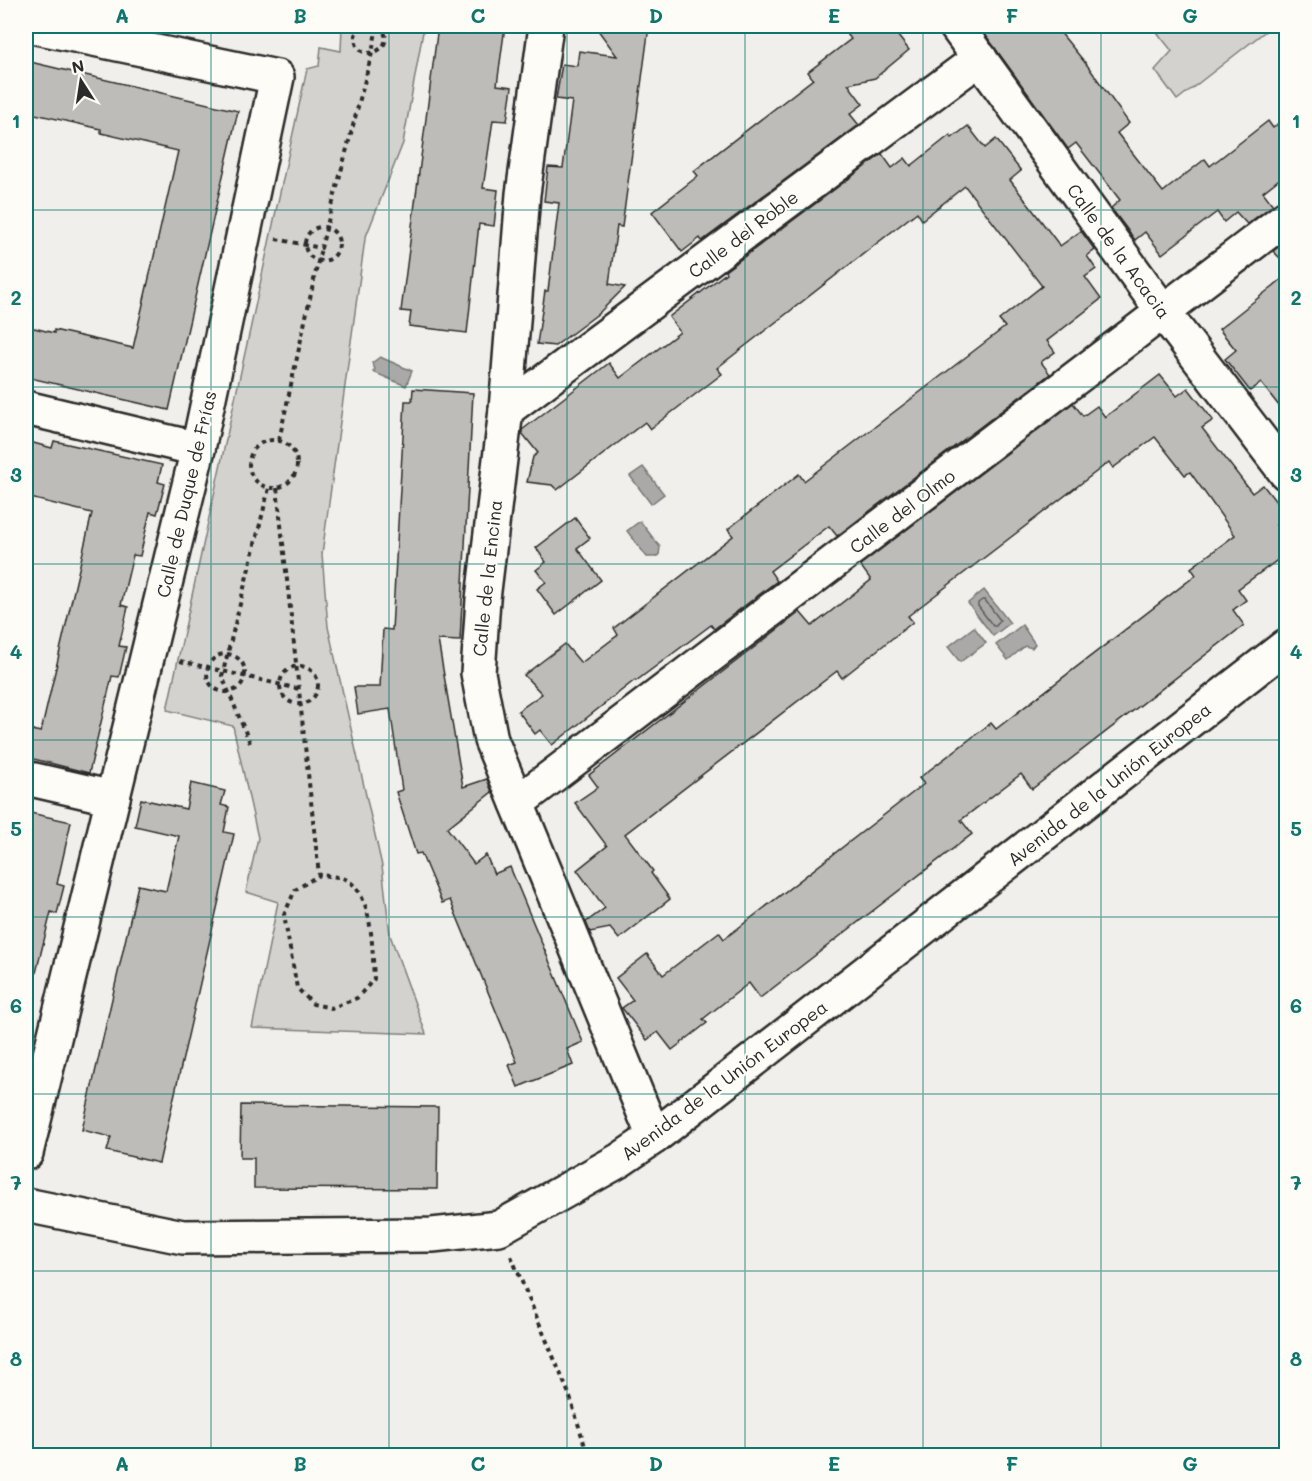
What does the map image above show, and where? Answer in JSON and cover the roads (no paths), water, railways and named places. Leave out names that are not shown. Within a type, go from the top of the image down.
[{"type":"street","name":"Calle de Duque de Frías","points":[[26,1153],[198,449],[277,77],[31,26]]},
{"type":"street","name":"Calle de la Encina","points":[[546,26],[523,194],[506,410],[483,599],[478,673],[492,740],[654,1137]]},
{"type":"street","name":"Calle de la Acacia","points":[[956,26],[1164,313],[1287,473]]},
{"type":"street","name":"Calle del Roble","points":[[506,410],[980,58]]},
{"type":"street","name":"Calle del Olmo","points":[[517,803],[1287,218]]},
{"type":"street","points":[[26,408],[198,449]]},
{"type":"street","name":"Avenida de la Unión Europea","points":[[26,1205],[183,1237],[432,1235],[499,1228],[620,1160],[654,1137],[1287,646]]},
{"type":"street","points":[[26,778],[113,798]]},
{"type":"water","points":[[380,357],[412,371],[406,386],[373,372],[375,369],[372,363]]},
{"type":"water","points":[[643,467],[664,494],[651,504],[630,476]]},
{"type":"water","points":[[640,521],[660,547],[659,555],[655,557],[647,557],[627,531]]},
{"type":"water","points":[[984,590],[1010,623],[993,636],[968,603]]},
{"type":"water","points":[[1022,625],[1035,644],[1032,648],[1025,646],[1008,660],[996,645]]},
{"type":"water","points":[[974,627],[986,643],[960,662],[948,647]]}]
